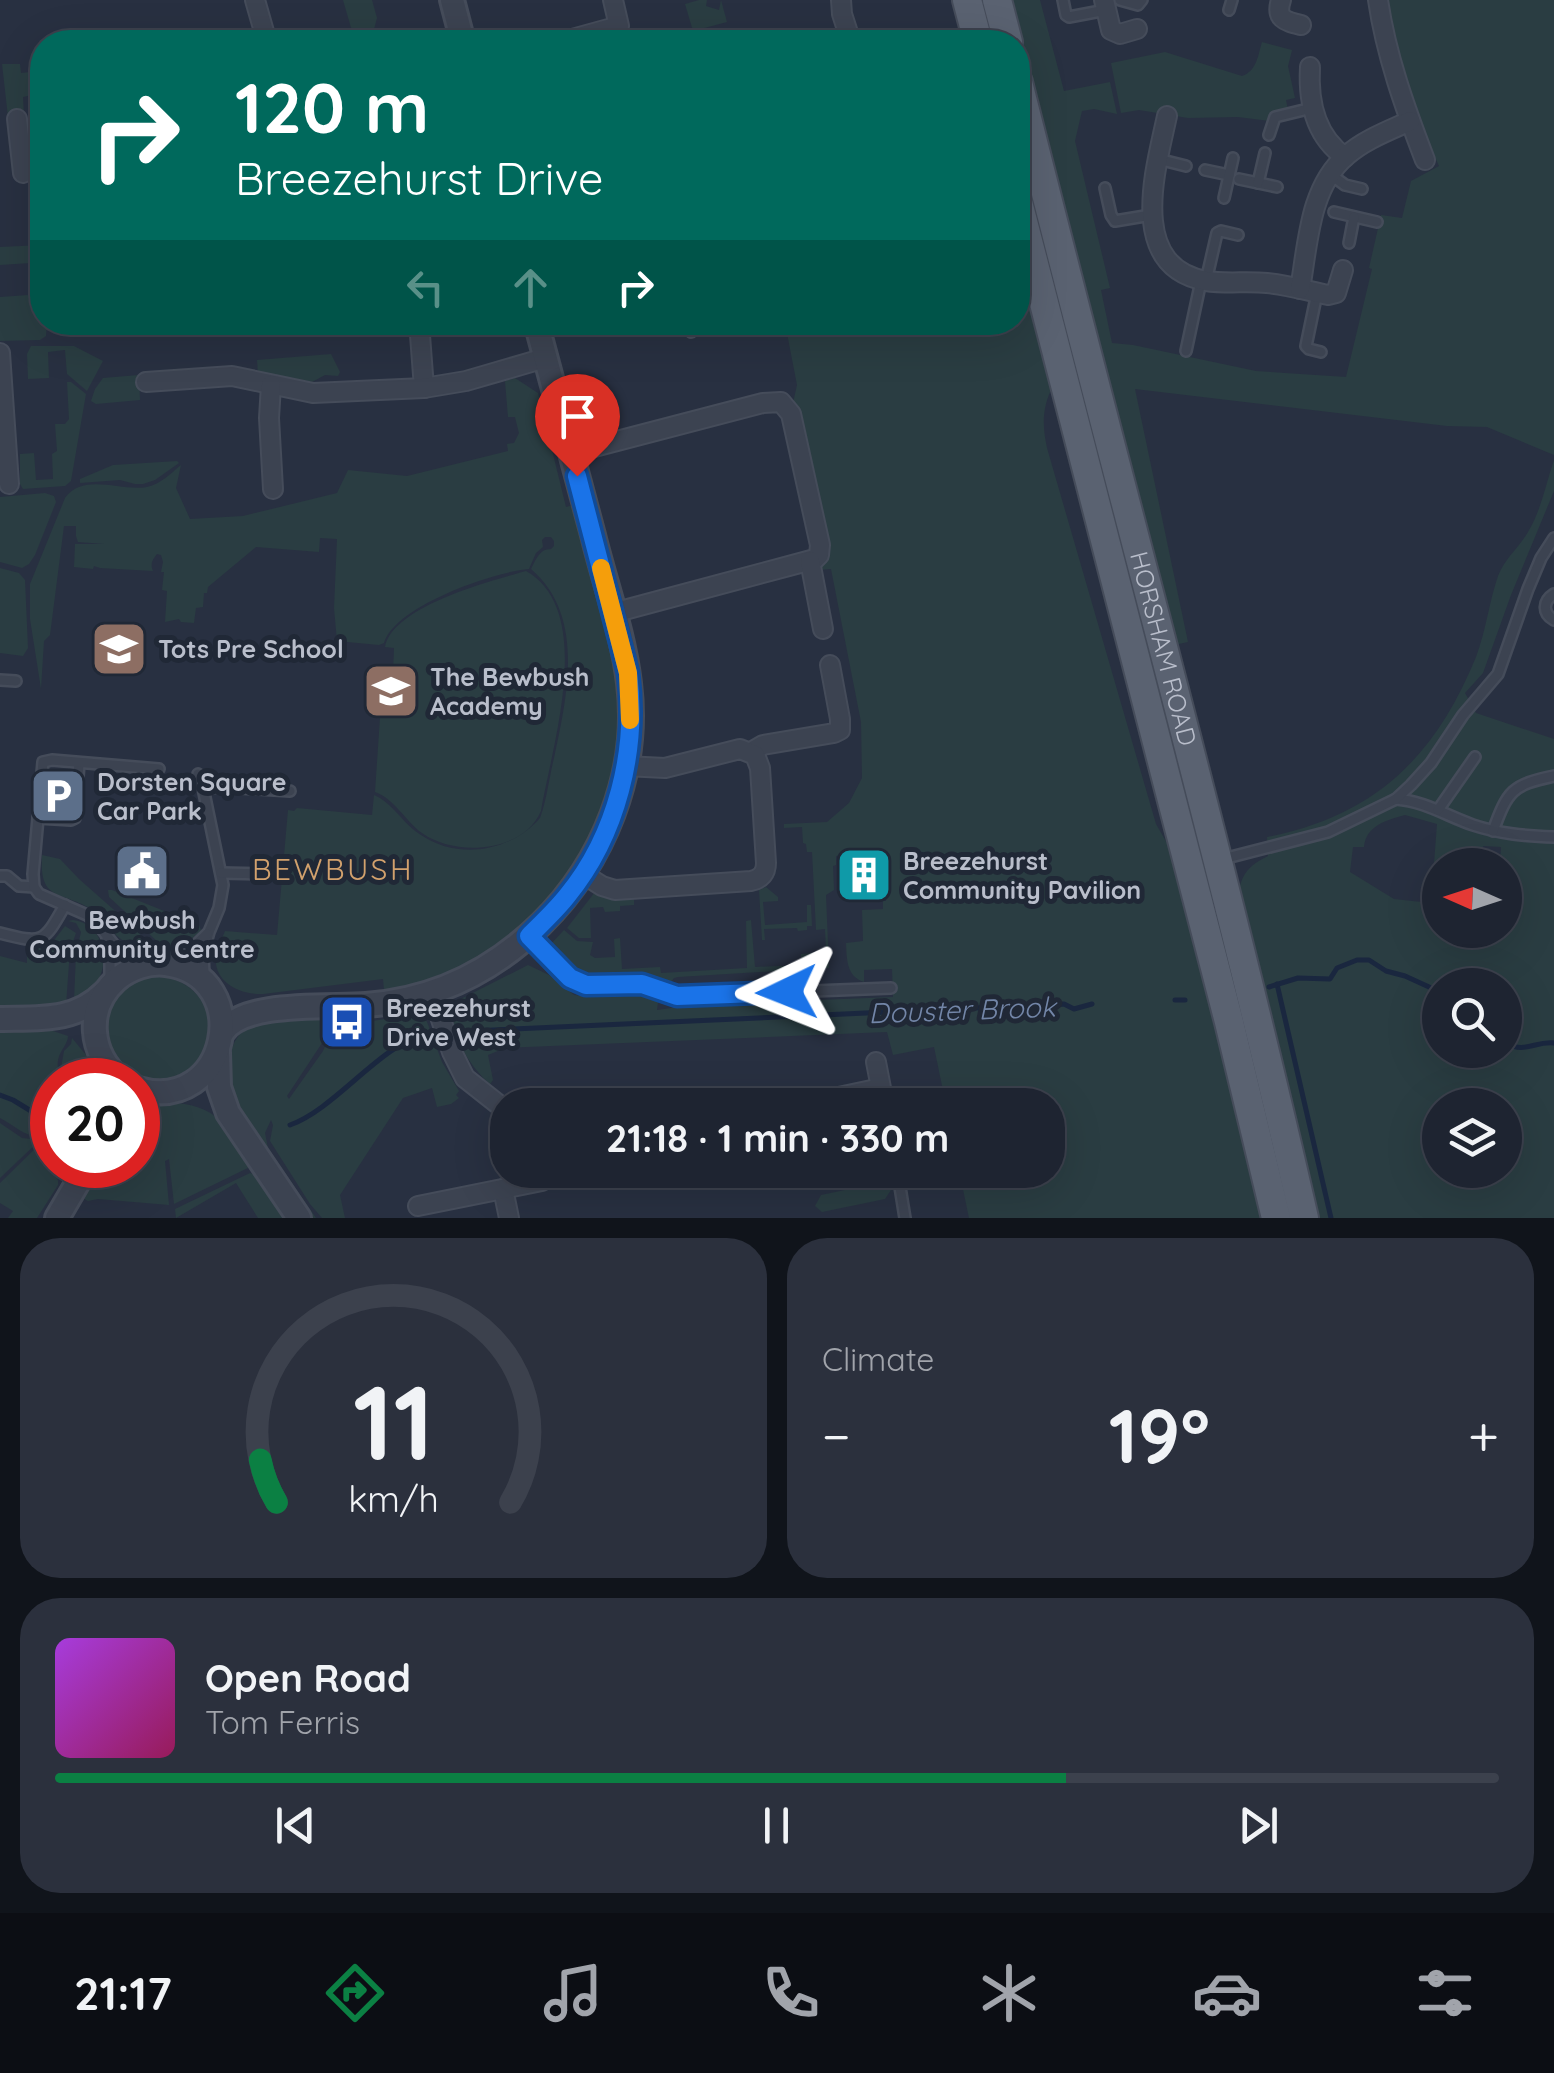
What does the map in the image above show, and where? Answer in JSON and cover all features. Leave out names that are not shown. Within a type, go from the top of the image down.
[{"type":"main road","points":[[967,0],[975,30]]},
{"type":"main road","points":[[997,0],[1005,30]]},
{"type":"main road","name":"HORSHAM ROAD","points":[[1030,130],[1217,860],[1304,1218]]},
{"type":"main road","name":"HORSHAM ROAD","points":[[1030,249],[1276,1218]]},
{"type":"street","points":[[256,0],[264,30]]},
{"type":"street","points":[[452,0],[460,30]]},
{"type":"street","points":[[612,0],[620,30]]},
{"type":"street","points":[[841,0],[847,30]]},
{"type":"street","points":[[1378,0],[1383,35],[1425,160]]},
{"type":"street","points":[[1275,1],[1283,20],[1301,25]]},
{"type":"street","points":[[1110,3],[1111,30],[1138,30]]},
{"type":"street","points":[[1310,66],[1316,121],[1328,142],[1345,156]]},
{"type":"street","points":[[1167,116],[1151,196],[1151,215],[1158,242],[1169,260],[1204,280],[1269,283],[1328,296],[1336,293],[1344,266]]},
{"type":"street","points":[[17,119],[23,173]]},
{"type":"street","points":[[1308,291],[1314,211],[1330,174],[1345,156],[1366,142],[1410,121]]},
{"type":"street","points":[[0,153],[21,151]]},
{"type":"street","points":[[420,335],[424,388]]},
{"type":"street","points":[[160,1090],[185,1087],[201,1076],[212,1063],[228,1024],[237,1018],[268,1010],[374,1005],[432,993],[490,965],[516,948],[568,896],[608,827],[630,734],[628,673],[540,335]]},
{"type":"street","points":[[0,353],[8,484]]},
{"type":"street","points":[[146,382],[232,376],[313,393],[424,388],[466,381],[546,358]]},
{"type":"street","points":[[271,385],[268,410],[273,489]]},
{"type":"street","points":[[571,453],[771,402],[781,402],[793,423],[819,555],[810,561],[613,613]]},
{"type":"street","points":[[810,561],[823,629]]},
{"type":"street","points":[[751,752],[763,744],[840,730],[830,666]]},
{"type":"street","points":[[583,874],[615,890],[751,881],[764,873],[760,768],[758,758],[751,752],[736,750],[658,768],[625,766]]},
{"type":"street","points":[[529,936],[564,973],[578,982],[596,986],[642,984],[684,996]]},
{"type":"street","points":[[0,1019],[42,1019],[78,1012],[120,976],[150,964],[193,974],[209,989],[236,1002],[268,1010]]},
{"type":"street","points":[[209,989],[220,1010],[219,1088],[228,1114],[298,1218]]},
{"type":"street","points":[[106,1058],[94,1027],[107,990]]},
{"type":"street","points":[[432,993],[465,1078],[490,1098]]},
{"type":"street","points":[[42,1019],[82,1034],[101,1058]]},
{"type":"street","points":[[876,1062],[881,1088]]},
{"type":"street","points":[[160,1093],[204,1096],[228,1114]]},
{"type":"street","points":[[56,1218],[74,1188]]},
{"type":"street","points":[[418,1206],[512,1188]]},
{"type":"street","points":[[503,1190],[509,1218]]},
{"type":"lane","points":[[1063,0],[1069,17],[1110,3],[1138,5],[1142,0]]},
{"type":"lane","points":[[1269,135],[1275,118],[1313,108]]},
{"type":"lane","points":[[1258,183],[1265,153]]},
{"type":"lane","points":[[1224,198],[1234,177],[1232,158]]},
{"type":"lane","points":[[1158,160],[1186,166]]},
{"type":"lane","points":[[1204,170],[1276,187]]},
{"type":"lane","points":[[1330,174],[1344,185],[1362,189]]},
{"type":"lane","points":[[1105,188],[1115,221],[1151,215]]},
{"type":"lane","points":[[1334,212],[1377,222]]},
{"type":"lane","points":[[1348,244],[1354,217]]},
{"type":"lane","points":[[1186,351],[1218,232],[1238,234]]},
{"type":"lane","points":[[1308,291],[1306,346],[1321,352]]},
{"type":"lane","points":[[1217,860],[1328,832],[1396,799],[1431,763],[1458,722],[1498,674],[1541,558],[1554,538]]},
{"type":"lane","points":[[1528,590],[1550,597],[1545,610],[1554,620]]},
{"type":"lane","points":[[0,680],[16,681]]},
{"type":"lane","points":[[1438,810],[1475,756]]},
{"type":"lane","points":[[158,769],[44,762],[34,887],[39,894],[93,919],[107,938],[127,953],[167,965],[209,932]]},
{"type":"lane","points":[[38,818],[75,818],[79,762]]},
{"type":"lane","points":[[198,774],[221,873],[222,896],[202,964],[209,989]]},
{"type":"lane","points":[[1493,831],[1513,790],[1554,776]]},
{"type":"lane","points":[[203,788],[290,790]]},
{"type":"lane","points":[[1396,799],[1416,802],[1493,831],[1517,836],[1554,836]]},
{"type":"lane","points":[[221,873],[264,874]]},
{"type":"lane","points":[[0,876],[19,886],[34,887]]},
{"type":"lane","points":[[0,933],[38,941],[52,928],[66,905]]},
{"type":"lane","points":[[107,938],[111,968],[107,990]]},
{"type":"lane","points":[[684,996],[891,988]]},
{"type":"lane","points":[[900,1188],[905,1218]]},
{"type":"green space","points":[[343,0],[372,0],[377,18],[374,30],[352,30]]},
{"type":"green space","points":[[707,0],[706,6],[719,10],[721,0],[727,22],[693,30],[685,4]]},
{"type":"green space","points":[[1008,0],[1040,0],[1064,91],[1110,82],[1117,114],[1094,109],[1082,111],[1075,141],[1110,288],[1101,290],[1112,343],[1256,371],[1346,377],[1381,215],[1402,218],[1411,181],[1439,166],[1407,85],[1387,0],[1554,0],[1554,455],[1487,427],[1447,426],[1135,389],[1188,642],[1174,645],[1030,85],[1030,30],[1016,30]]},
{"type":"green space","points":[[1262,42],[1292,50],[1288,66],[1295,98],[1286,100],[1288,110],[1270,121],[1188,118],[1139,110],[1121,113],[1111,63],[1165,52],[1242,76],[1254,66]]},
{"type":"green space","points":[[2,64],[20,64],[21,73],[30,72],[30,95],[23,97],[24,116],[8,117]]},
{"type":"green space","points":[[1030,170],[1294,1218],[1287,1218],[1030,204]]},
{"type":"green space","points":[[30,246],[30,263],[0,265],[0,247]]},
{"type":"green space","points":[[1030,290],[1053,386],[1044,416],[1047,448],[1156,824],[1175,857],[1264,1218],[969,1218],[963,1188],[1065,1188],[1065,1088],[942,1088],[934,1047],[893,1055],[887,1032],[505,1048],[488,1055],[493,1080],[490,1084],[468,1059],[457,1038],[451,1005],[528,965],[549,975],[574,995],[642,995],[658,1002],[657,1010],[693,1005],[893,997],[892,969],[864,970],[864,982],[851,971],[847,955],[846,943],[863,941],[862,910],[883,909],[886,901],[884,856],[880,848],[853,854],[853,850],[847,850],[847,855],[836,856],[834,890],[826,895],[829,968],[678,977],[667,987],[588,977],[574,971],[550,945],[564,930],[577,941],[593,942],[590,955],[595,958],[615,957],[614,939],[620,938],[622,969],[660,967],[661,973],[747,968],[746,921],[751,920],[755,967],[801,965],[801,954],[826,952],[825,929],[816,930],[812,852],[807,852],[803,843],[802,827],[784,828],[784,824],[827,822],[849,803],[862,778],[861,722],[831,569],[818,570],[793,403],[797,385],[787,335],[1030,335]]},
{"type":"green space","points":[[28,295],[30,335],[46,336],[40,340],[0,341],[0,297]]},
{"type":"green space","points":[[31,346],[74,346],[103,361],[87,391],[67,374],[65,350],[48,352],[49,378],[28,379],[27,354]]},
{"type":"green space","points":[[331,354],[340,372],[338,376],[325,375],[312,382],[258,375],[257,360]]},
{"type":"green space","points":[[139,375],[140,400],[96,404],[91,401],[103,378]]},
{"type":"green space","points":[[515,378],[538,393],[566,507],[574,505],[619,677],[622,729],[605,814],[568,881],[512,940],[447,977],[389,993],[384,990],[383,979],[263,994],[234,988],[218,972],[217,952],[225,931],[277,935],[288,810],[372,815],[374,795],[421,835],[436,843],[468,850],[500,845],[540,818],[564,709],[568,658],[560,610],[531,569],[541,553],[554,546],[554,541],[551,537],[542,540],[543,547],[529,569],[470,584],[425,604],[406,616],[379,645],[337,641],[337,539],[320,538],[319,552],[256,547],[208,587],[203,607],[196,608],[194,623],[179,619],[165,622],[167,591],[162,590],[161,555],[153,560],[153,571],[74,567],[75,544],[104,544],[78,542],[76,526],[64,526],[50,635],[44,641],[41,689],[30,619],[30,584],[65,498],[73,490],[92,484],[147,487],[181,465],[176,488],[190,519],[243,516],[337,493],[348,470],[407,476],[508,451],[507,444],[514,443],[519,433],[515,417],[508,417],[505,381]]},
{"type":"green space","points":[[67,382],[86,394],[71,481],[65,486],[23,489],[20,454],[34,453],[36,480],[53,479],[55,424],[65,424],[69,419]]},
{"type":"green space","points":[[1554,460],[1554,491],[1483,673],[1465,693],[1476,713],[1554,739],[1554,1218],[1316,1218],[1239,890],[1241,883],[1249,869],[1268,856],[1267,837],[1339,814],[1370,797],[1397,777],[1420,752],[1460,693],[1476,657],[1498,576],[1533,524]]},
{"type":"green space","points":[[177,461],[155,480],[143,484],[120,480],[80,483],[80,479],[113,465]]},
{"type":"green space","points":[[45,493],[54,496],[56,502],[35,555],[22,568],[0,562],[0,497]]},
{"type":"green space","points":[[0,568],[19,573],[25,580],[28,648],[23,656],[0,653]]},
{"type":"green space","points":[[526,571],[547,590],[560,617],[565,648],[559,718],[541,811],[532,825],[504,843],[487,847],[452,846],[422,833],[375,792],[383,673],[393,673],[394,648],[385,647],[392,632],[405,619],[424,608],[445,597]]},
{"type":"green space","points":[[42,855],[60,859],[138,931],[146,949],[160,950],[159,943],[109,897],[108,890],[199,925],[201,930],[181,947],[166,953],[149,952],[133,946],[117,936],[93,910],[48,888]]},
{"type":"green space","points":[[766,887],[778,901],[763,902],[765,925],[807,922],[807,905],[811,905],[812,926],[798,931],[764,929],[762,940],[759,890]]},
{"type":"green space","points":[[595,892],[613,900],[634,899],[634,905],[620,906],[620,911],[590,908],[591,938],[579,938],[567,928]]},
{"type":"green space","points":[[73,920],[92,928],[104,956],[94,986],[74,1000],[81,932],[76,923],[68,921]]},
{"type":"green space","points":[[65,926],[76,933],[70,950],[66,1005],[0,1010],[0,956],[27,963],[27,952],[52,943]]},
{"type":"green space","points":[[148,978],[168,978],[187,986],[201,1000],[209,1019],[209,1039],[201,1058],[187,1072],[168,1080],[160,1081],[160,1058],[115,1058],[107,1039],[107,1019],[115,1000],[129,986]]},
{"type":"green space","points":[[417,1014],[427,1022],[459,1098],[437,1107],[432,1088],[403,1098],[340,1195],[345,1218],[322,1218],[310,1204],[270,1141],[271,1120],[265,1133],[268,1148],[316,1218],[308,1218],[239,1113],[229,1075],[236,1039],[264,1020],[327,1016],[324,1040],[287,1096],[289,1099],[323,1051],[334,1027]]},
{"type":"green space","points":[[41,1027],[68,1036],[59,1058],[30,1058],[30,1134],[0,1118],[0,1029]]},
{"type":"green space","points":[[72,1038],[87,1058],[63,1058]]},
{"type":"green space","points":[[160,1105],[192,1105],[214,1116],[231,1132],[254,1165],[174,1204],[169,1159],[165,1161],[169,1205],[88,1201],[81,1197],[86,1188],[160,1188]]},
{"type":"green space","points":[[0,1123],[30,1139],[30,1150],[0,1178]]},
{"type":"green space","points":[[30,1154],[30,1188],[56,1188],[37,1218],[8,1218],[13,1211],[0,1203],[0,1183]]},
{"type":"green space","points":[[250,1173],[256,1175],[285,1218],[258,1218],[236,1183],[176,1218],[175,1209]]},
{"type":"green space","points":[[854,1188],[891,1190],[885,1199],[822,1212],[815,1206],[821,1195]]},
{"type":"waterway","name":"Douster Brook","points":[[1269,987],[1298,978],[1330,979],[1337,968],[1357,960],[1369,960],[1386,971],[1422,984]]},
{"type":"waterway","points":[[1277,984],[1331,1218]]},
{"type":"waterway","name":"Douster Brook","points":[[1175,1000],[1185,1000]]},
{"type":"waterway","name":"Douster Brook","points":[[472,1031],[1064,1004],[1074,1009],[1092,1004]]},
{"type":"waterway","name":"Douster Brook","points":[[290,1125],[325,1105],[394,1049],[428,1034]]},
{"type":"waterway","name":"Douster Brook","points":[[1522,1047],[1554,1043]]},
{"type":"waterway","name":"Douster Brook","points":[[0,1095],[30,1110]]},
{"type":"slow traffic","points":[[601,568],[628,673],[630,720]]},
{"type":"place","name":"Tots Pre School","points":[[119,649]]},
{"type":"place","name":"The Bewbush Academy","points":[[391,691]]},
{"type":"place","name":"Dorsten Square Car Park","points":[[58,796]]},
{"type":"place","name":"Bewbush Community Centre","points":[[142,871]]},
{"type":"place","name":"Breezehurst Community Pavilion","points":[[864,875]]},
{"type":"place","name":"Breezehurst Drive West","points":[[347,1022]]},
{"type":"district","name":"BEWBUSH","points":[[333,870]]},
{"type":"route","points":[[577,476],[628,673],[630,734],[615,806],[598,849],[568,896],[529,936],[570,978],[586,985],[642,984],[677,996],[787,992]]}]
